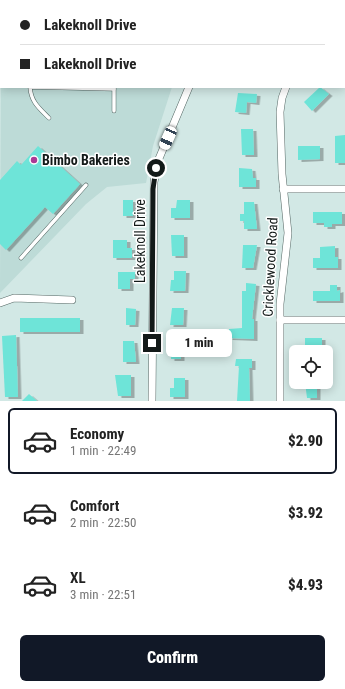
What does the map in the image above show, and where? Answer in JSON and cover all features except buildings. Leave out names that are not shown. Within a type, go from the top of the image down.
[{"type":"street","name":"Lakeknoll Drive","points":[[152,401],[154,182],[158,161],[189,88]]},
{"type":"street","name":"Cricklewood Road","points":[[280,401],[280,320],[288,233],[283,189],[280,112],[282,98],[286,88]]},
{"type":"street","points":[[283,189],[345,189]]},
{"type":"street","points":[[0,303],[14,298],[72,300]]},
{"type":"street","points":[[280,320],[345,320]]},
{"type":"lane","points":[[30,88],[30,96],[36,105],[50,118]]},
{"type":"lane","points":[[114,88],[114,112]]},
{"type":"lane","points":[[21,258],[86,185]]},
{"type":"shaded area","points":[[1,88],[172,88],[153,146],[146,183],[107,187],[86,204],[0,293]]},
{"type":"place","name":"Bimbo Bakeries","points":[[34,160]]},
{"type":"route","points":[[152,343],[153,189],[156,168]]}]
